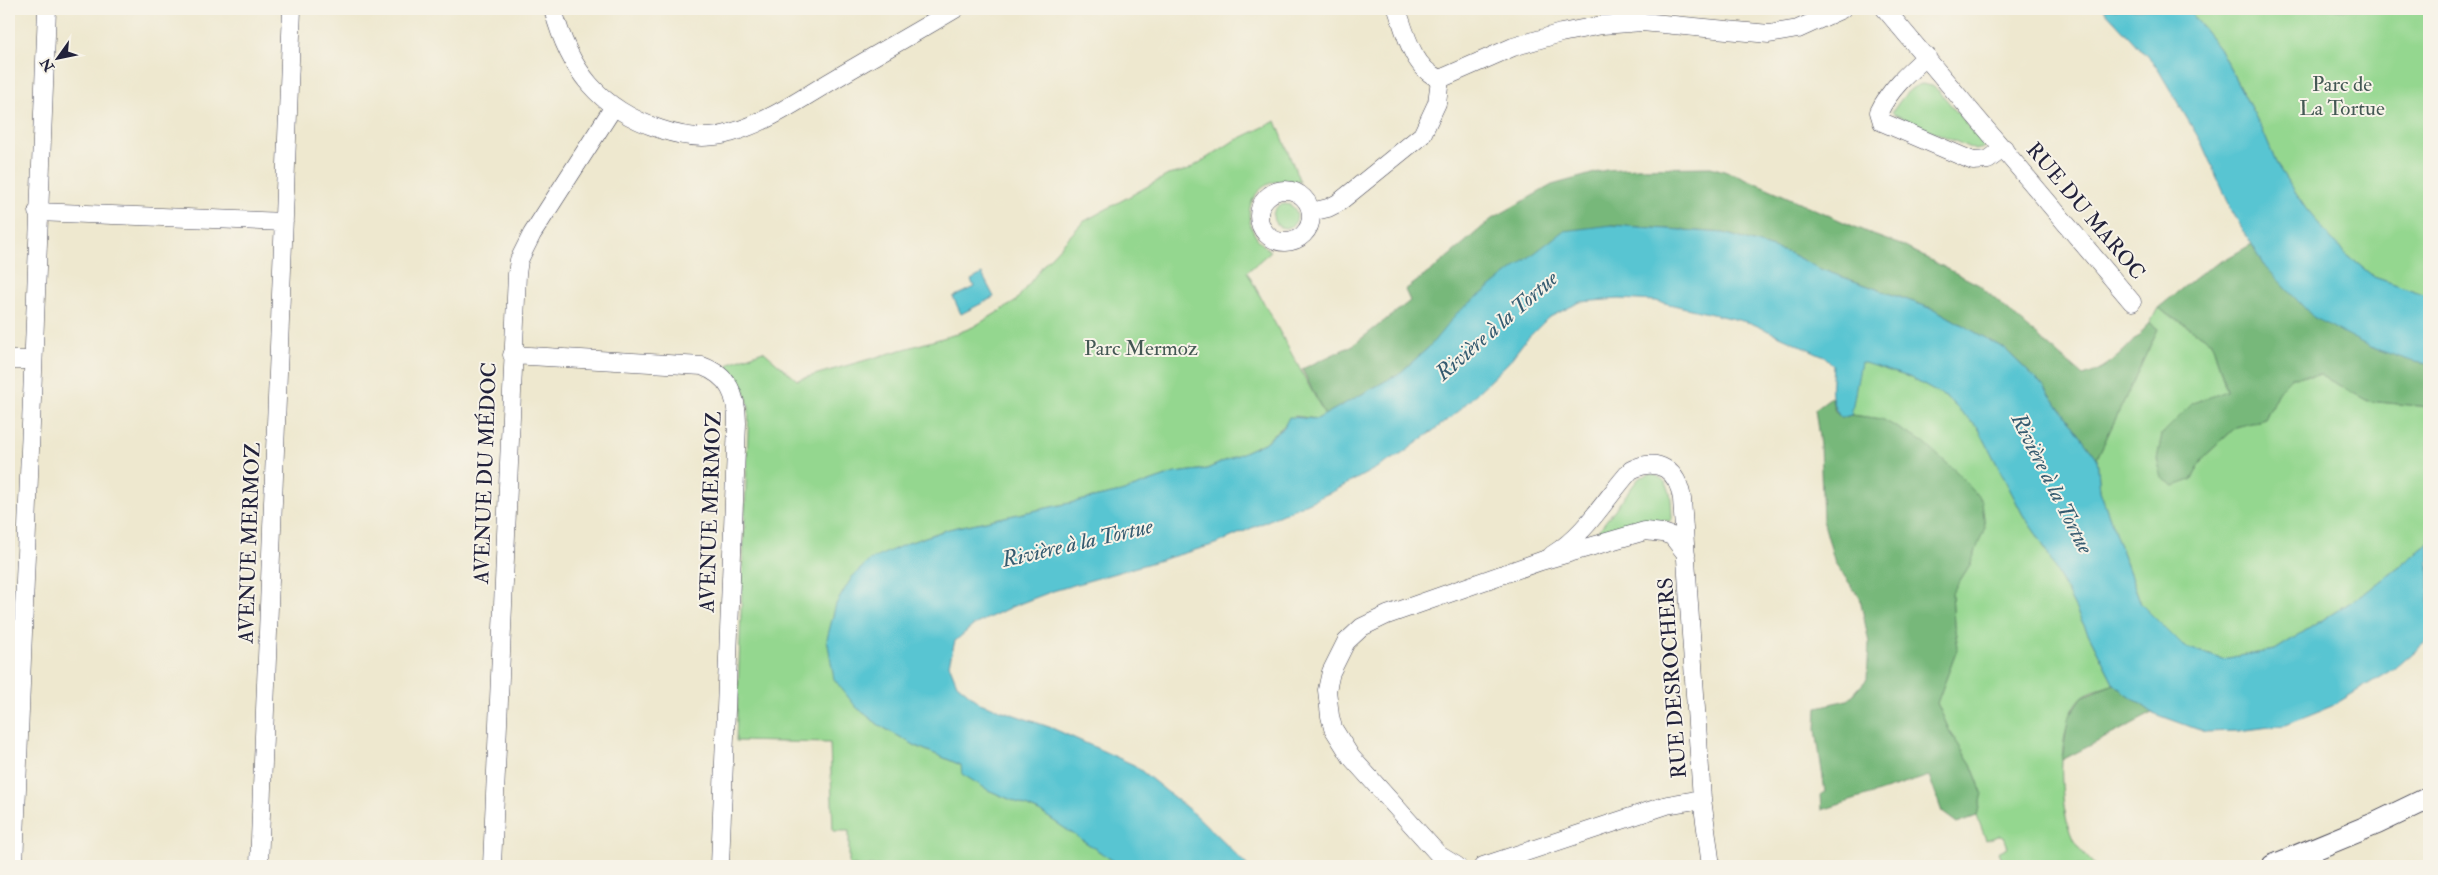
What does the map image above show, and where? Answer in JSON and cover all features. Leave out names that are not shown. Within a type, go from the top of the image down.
[{"type":"street","points":[[14,866],[46,9]]},
{"type":"street","name":"AVENUE MERMOZ","points":[[259,866],[292,9]]},
{"type":"street","points":[[553,9],[560,36],[572,60],[587,82],[613,108],[644,124],[688,136],[710,137],[728,134],[764,120],[955,9]]},
{"type":"street","points":[[1397,9],[1417,58],[1427,71],[1440,78]]},
{"type":"street","points":[[1440,78],[1493,54],[1536,40],[1602,25],[1628,15],[1769,34],[1805,27],[1842,9]]},
{"type":"street","name":"RUE DU MAROC","points":[[1885,9],[1927,56],[2132,302]]},
{"type":"street","name":"RUE DU MAROC","points":[[1927,56],[1907,75],[1885,102],[1879,112],[1882,122],[1973,161],[1988,160],[2004,148]]},
{"type":"street","points":[[1311,212],[1328,208],[1338,203],[1422,135],[1437,103],[1440,78]]},
{"type":"street","name":"AVENUE DU MÉDOC","points":[[492,866],[512,355],[515,288],[519,260],[532,234],[613,108]]},
{"type":"street","points":[[37,212],[284,222]]},
{"type":"street","name":"AVENUE MERMOZ","points":[[512,355],[702,366],[722,376],[734,395],[737,423],[720,866]]},
{"type":"street","points":[[9,360],[32,360]]},
{"type":"street","name":"RUE DESROCHERS","points":[[1541,561],[1573,540],[1631,470],[1642,465],[1654,465],[1666,469],[1675,475],[1680,485],[1702,800],[1711,866]]},
{"type":"street","name":"RUE DESROCHERS","points":[[1456,866],[1439,855],[1351,757],[1340,742],[1334,728],[1328,703],[1331,672],[1346,642],[1371,621],[1541,561],[1645,532],[1663,533],[1672,536],[1686,554]]},
{"type":"street","points":[[2273,866],[2377,823],[2429,798]]},
{"type":"street","name":"RUE DESROCHERS","points":[[1483,866],[1666,805],[1702,800]]},
{"type":"green space","name":"Parc de La Tortue","points":[[2188,9],[2429,9],[2429,296],[2374,277],[2342,251],[2306,209],[2277,165],[2262,129],[2219,48]]},
{"type":"green space","points":[[1922,84],[1932,86],[1940,92],[1984,145],[1984,148],[1975,150],[1892,112],[1909,91]]},
{"type":"green space","name":"Parc Mermoz","points":[[1276,121],[1300,182],[1283,180],[1269,184],[1258,191],[1252,202],[1249,214],[1251,227],[1258,240],[1271,251],[1247,272],[1325,415],[1317,419],[1295,416],[1264,443],[1207,469],[1175,473],[1121,492],[949,529],[908,543],[856,707],[879,725],[916,746],[961,765],[988,790],[1042,813],[1121,866],[849,866],[849,831],[833,831],[830,743],[736,741],[749,408],[747,396],[742,385],[736,375],[727,367],[730,363],[763,351],[797,380],[953,335],[973,327],[1015,302],[1044,264],[1083,222],[1168,175],[1188,170],[1232,142]]},
{"type":"green space","points":[[1711,167],[1740,176],[1873,235],[1901,245],[1979,285],[2083,376],[2112,361],[2150,323],[2158,329],[2097,458],[2044,387],[2005,349],[1936,310],[1820,269],[1789,253],[1724,233],[1612,225],[1429,347],[1400,373],[1325,415],[1302,369],[1353,345],[1410,301],[1405,290],[1436,267],[1493,218],[1552,185],[1606,170]]},
{"type":"green space","points":[[1285,204],[1294,207],[1297,216],[1294,225],[1285,228],[1276,225],[1273,216],[1276,207]]},
{"type":"green space","points":[[2252,244],[2265,266],[2414,362],[2429,364],[2429,407],[2368,401],[2320,375],[2292,377],[2279,390],[2265,419],[2236,427],[2206,455],[2191,480],[2174,486],[2162,478],[2157,459],[2162,434],[2193,403],[2227,391],[2212,342],[2158,308],[2201,273]]},
{"type":"green space","points":[[2158,308],[2212,342],[2227,392],[2193,403],[2191,480],[2206,455],[2236,427],[2265,419],[2279,390],[2292,377],[2320,375],[2368,401],[2429,407],[2429,543],[2365,593],[2275,650],[2222,659],[2183,646],[2141,604],[2100,491],[2097,458],[2158,329],[2150,323]]},
{"type":"green space","points":[[1860,361],[1909,377],[1947,398],[1979,429],[2023,515],[2041,541],[2114,684],[2092,691],[2082,697],[2073,709],[2063,745],[2062,787],[2068,825],[2075,843],[2095,866],[2004,866],[1998,852],[2008,847],[2004,837],[1999,836],[1986,840],[1977,816],[1982,792],[1971,764],[1950,732],[1937,703],[1958,647],[1954,625],[1952,593],[1971,563],[1882,419],[1851,415]]},
{"type":"green space","points":[[1831,397],[1835,411],[1841,418],[1851,415],[1882,419],[1923,442],[1959,474],[1982,501],[1985,527],[1971,563],[1952,593],[1954,625],[1958,647],[1937,703],[1950,732],[1971,764],[1982,793],[1977,816],[1957,823],[1942,812],[1929,776],[1822,810],[1821,794],[1825,792],[1816,730],[1817,707],[1848,700],[1867,679],[1869,643],[1860,598],[1835,563],[1823,520],[1820,445],[1815,409]]},
{"type":"green space","points":[[1651,474],[1663,480],[1667,485],[1671,497],[1672,519],[1669,521],[1642,520],[1599,533],[1598,531],[1639,478]]},
{"type":"green space","points":[[2114,684],[2153,713],[2062,760],[2068,719],[2082,697]]},
{"type":"water","points":[[2103,9],[2188,9],[2219,48],[2262,129],[2277,165],[2306,209],[2342,251],[2374,277],[2429,296],[2429,364],[2414,362],[2370,347],[2313,317],[2265,266],[2233,213],[2201,142],[2156,66]]},
{"type":"water","name":"Rivière à la Tortue","points":[[1612,225],[1724,233],[1789,253],[1820,269],[1936,310],[2005,349],[2044,387],[2097,458],[2100,491],[2141,604],[2183,646],[2222,659],[2275,650],[2365,593],[2429,543],[2429,639],[2398,666],[2332,706],[2285,725],[2239,731],[2205,732],[2153,713],[2114,684],[2041,541],[2023,515],[1979,429],[1947,398],[1909,377],[1861,362],[1851,415],[1841,418],[1832,399],[1833,365],[1824,356],[1751,323],[1656,301],[1619,299],[1580,302],[1548,318],[1524,342],[1508,363],[1454,415],[1402,454],[1336,490],[1216,544],[1053,591],[1011,607],[974,625],[955,641],[949,664],[957,684],[980,703],[1052,728],[1134,765],[1197,816],[1248,866],[1121,866],[1042,813],[988,790],[962,774],[961,765],[916,746],[879,725],[856,707],[834,679],[827,639],[836,604],[852,577],[870,560],[908,543],[949,529],[1121,492],[1175,473],[1207,469],[1264,443],[1284,427],[1289,417],[1317,419],[1400,373],[1429,347],[1457,313],[1563,231]]},
{"type":"water","points":[[982,274],[994,297],[961,314],[953,297],[974,287],[971,280]]}]
